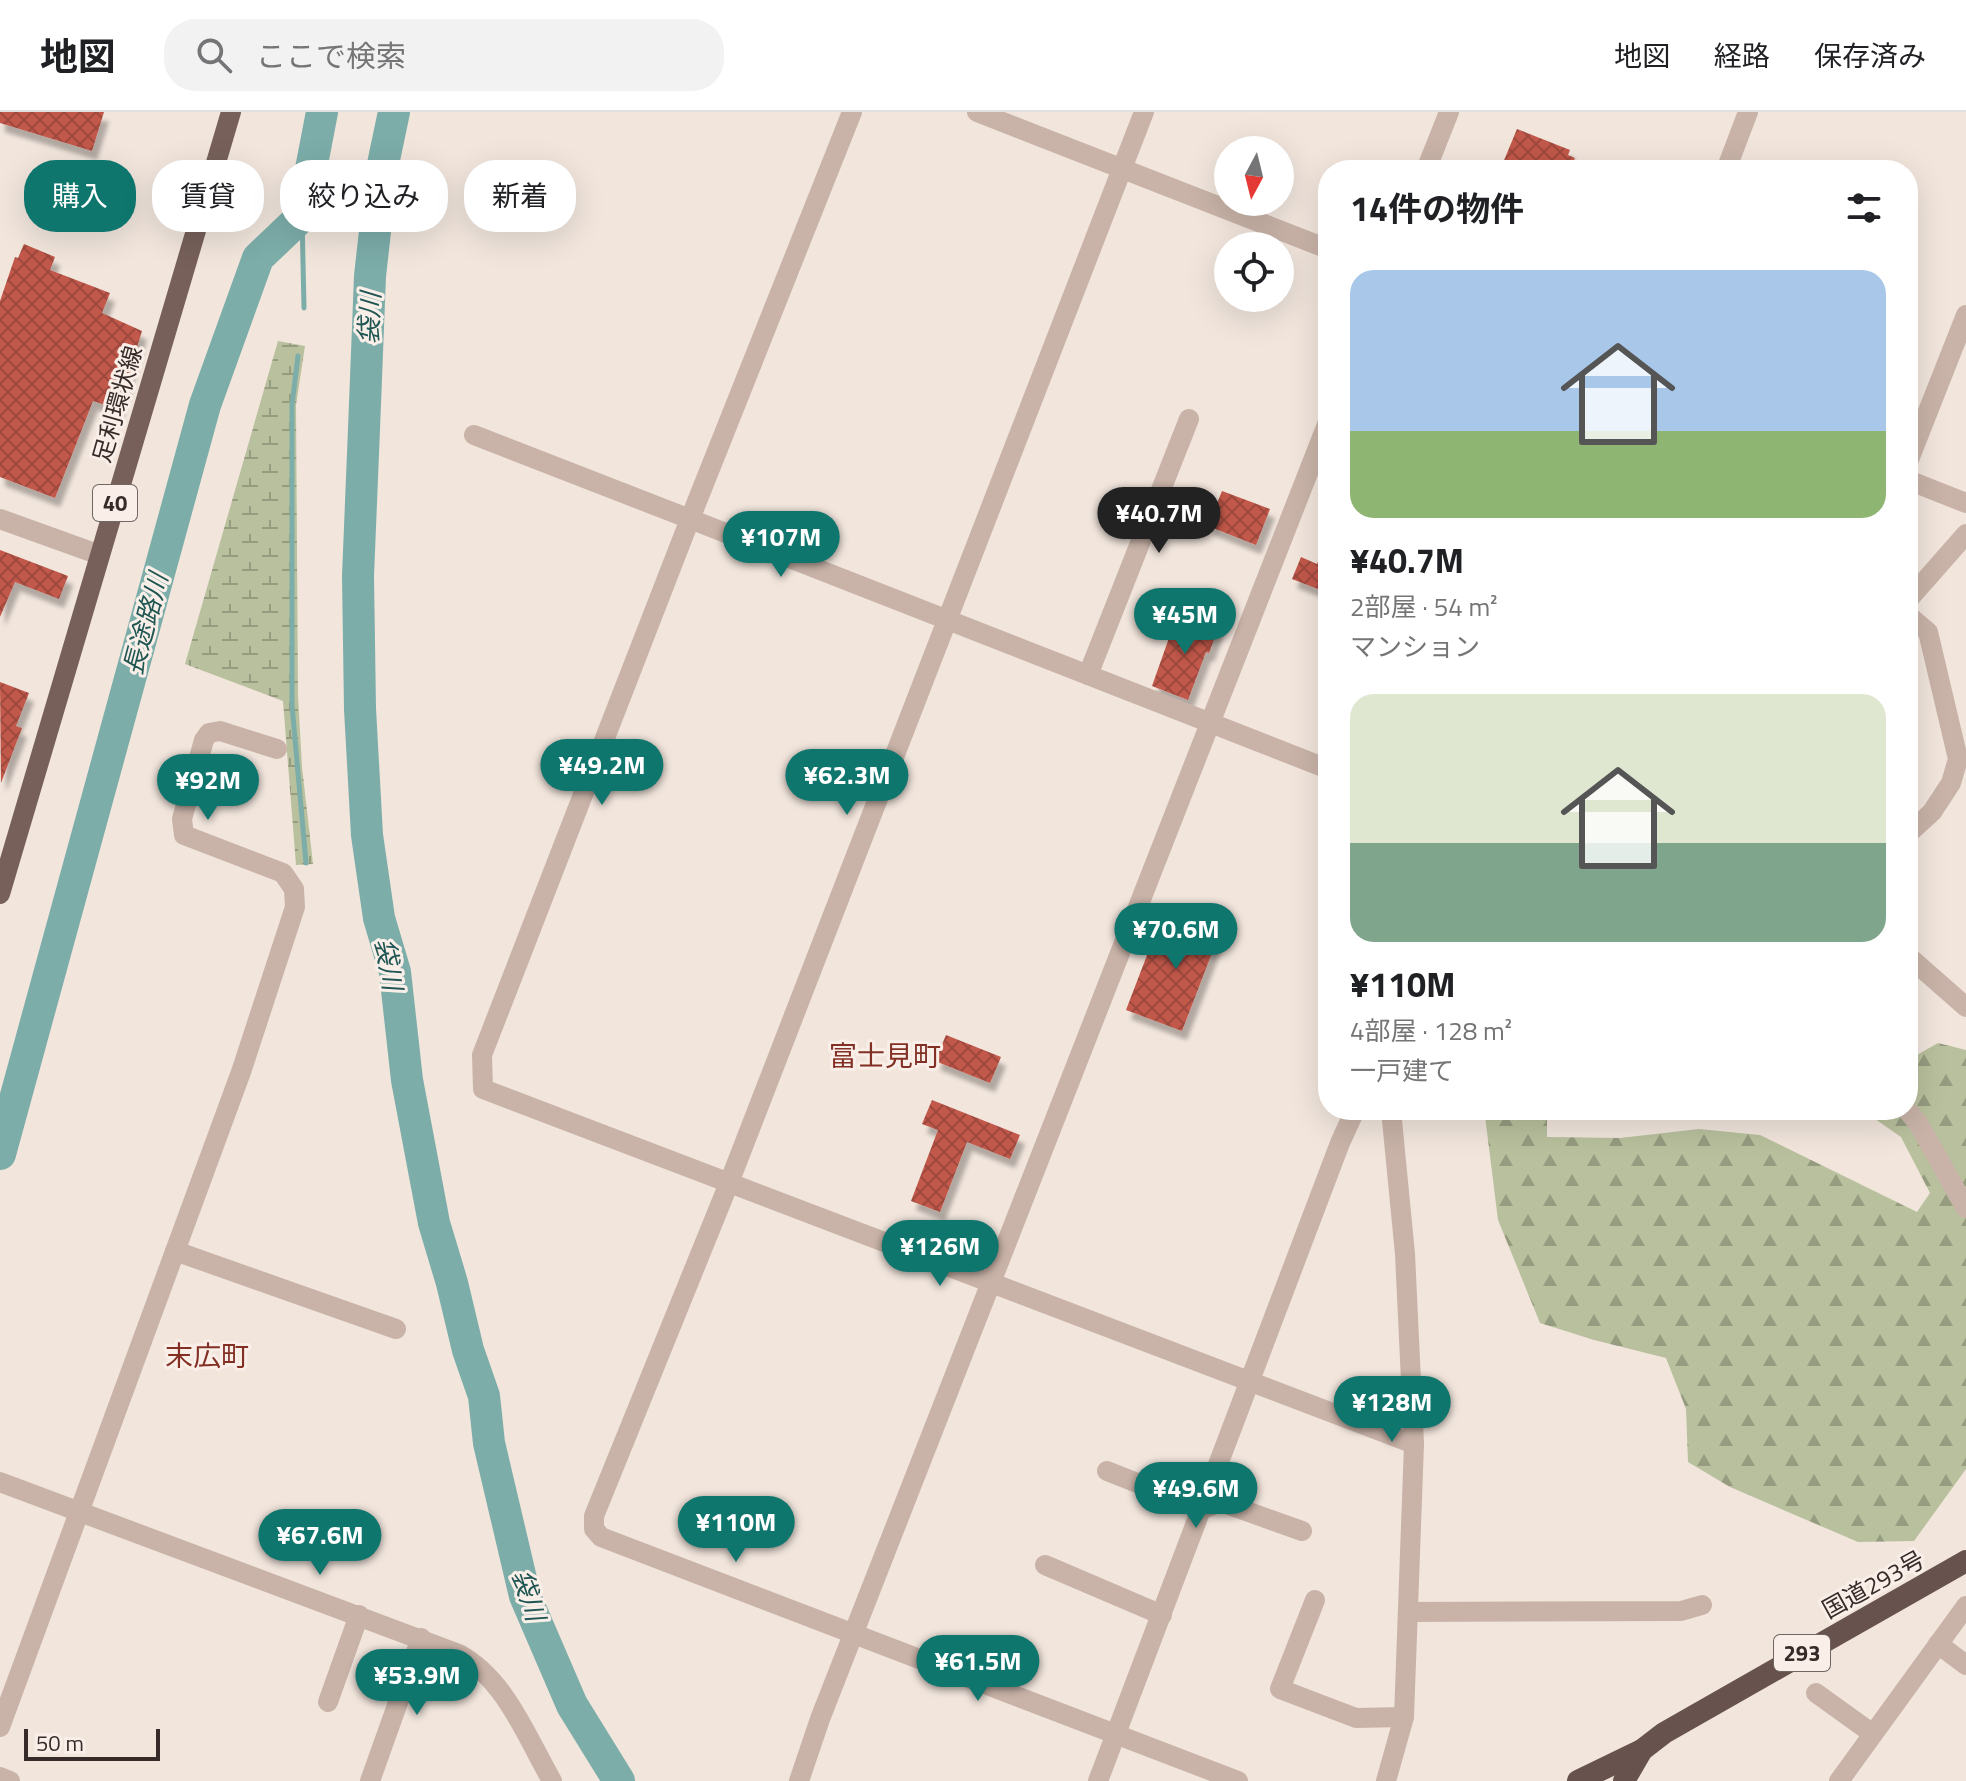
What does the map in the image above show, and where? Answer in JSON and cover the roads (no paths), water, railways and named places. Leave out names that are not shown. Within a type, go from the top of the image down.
[{"type":"highway","name":"国道293号","points":[[1578,1781],[1642,1750],[1676,1725],[1966,1561]]},
{"type":"highway","name":"国道293号","points":[[1624,1781],[1642,1750]]},
{"type":"main road","name":"足利環状線","points":[[0,894],[3,872],[231,112]]},
{"type":"street","points":[[852,112],[482,1055],[483,1089],[1414,1444]]},
{"type":"street","points":[[977,112],[1318,245]]},
{"type":"street","points":[[1144,112],[729,1183],[594,1516],[594,1529],[601,1537],[1238,1781]]},
{"type":"street","points":[[1430,160],[1449,112]]},
{"type":"street","points":[[1730,160],[1748,112]]},
{"type":"street","points":[[1918,437],[1966,315]]},
{"type":"street","points":[[1088,675],[1189,419]]},
{"type":"street","points":[[474,435],[1318,765]]},
{"type":"street","points":[[799,1781],[820,1719],[1318,447]]},
{"type":"street","points":[[1918,484],[1966,503]]},
{"type":"street","points":[[0,519],[100,555]]},
{"type":"street","points":[[1918,589],[1966,534]]},
{"type":"street","points":[[1918,624],[1928,632],[1958,759],[1945,793],[1918,825]]},
{"type":"street","points":[[0,1727],[241,1072],[295,907],[294,889],[283,873],[184,835],[182,819],[204,740],[209,733],[220,731],[277,749]]},
{"type":"street","points":[[1918,965],[1966,1007]]},
{"type":"street","points":[[1098,1781],[1350,1120]]},
{"type":"street","points":[[1386,1781],[1404,1717],[1414,1444],[1405,1254],[1392,1120]]},
{"type":"street","points":[[1915,1120],[1966,1208]]},
{"type":"street","points":[[175,1251],[396,1329]]},
{"type":"street","points":[[1107,1471],[1203,1509],[1221,1502],[1302,1531]]},
{"type":"street","points":[[0,1482],[459,1654],[489,1675],[499,1688],[552,1781]]},
{"type":"street","points":[[1045,1565],[1162,1615]]},
{"type":"street","points":[[1315,1600],[1280,1689],[1356,1718],[1404,1717]]},
{"type":"street","points":[[1408,1612],[1681,1611],[1702,1605]]},
{"type":"street","points":[[1839,1781],[1966,1606]]},
{"type":"street","points":[[328,1702],[359,1615]]},
{"type":"street","points":[[370,1781],[421,1638]]},
{"type":"street","points":[[1938,1644],[1966,1665]]},
{"type":"street","points":[[1816,1693],[1873,1734]]},
{"type":"street","points":[[0,1777],[10,1781]]},
{"type":"waterway","name":"長途路川","points":[[0,1154],[205,405],[258,258],[302,216],[322,112]]},
{"type":"waterway","name":"袋川","points":[[394,112],[382,169],[370,276],[358,576],[360,709],[367,835],[379,918],[395,972],[407,1080],[434,1223],[468,1350],[484,1396],[489,1443],[525,1596],[572,1705],[619,1781]]},
{"type":"waterway","points":[[302,232],[304,308]]},
{"type":"waterway","points":[[298,356],[292,405],[292,705],[306,863]]},
{"type":"district","name":"富士見町","points":[[885,1055]]},
{"type":"district","name":"末広町","points":[[207,1355]]}]
